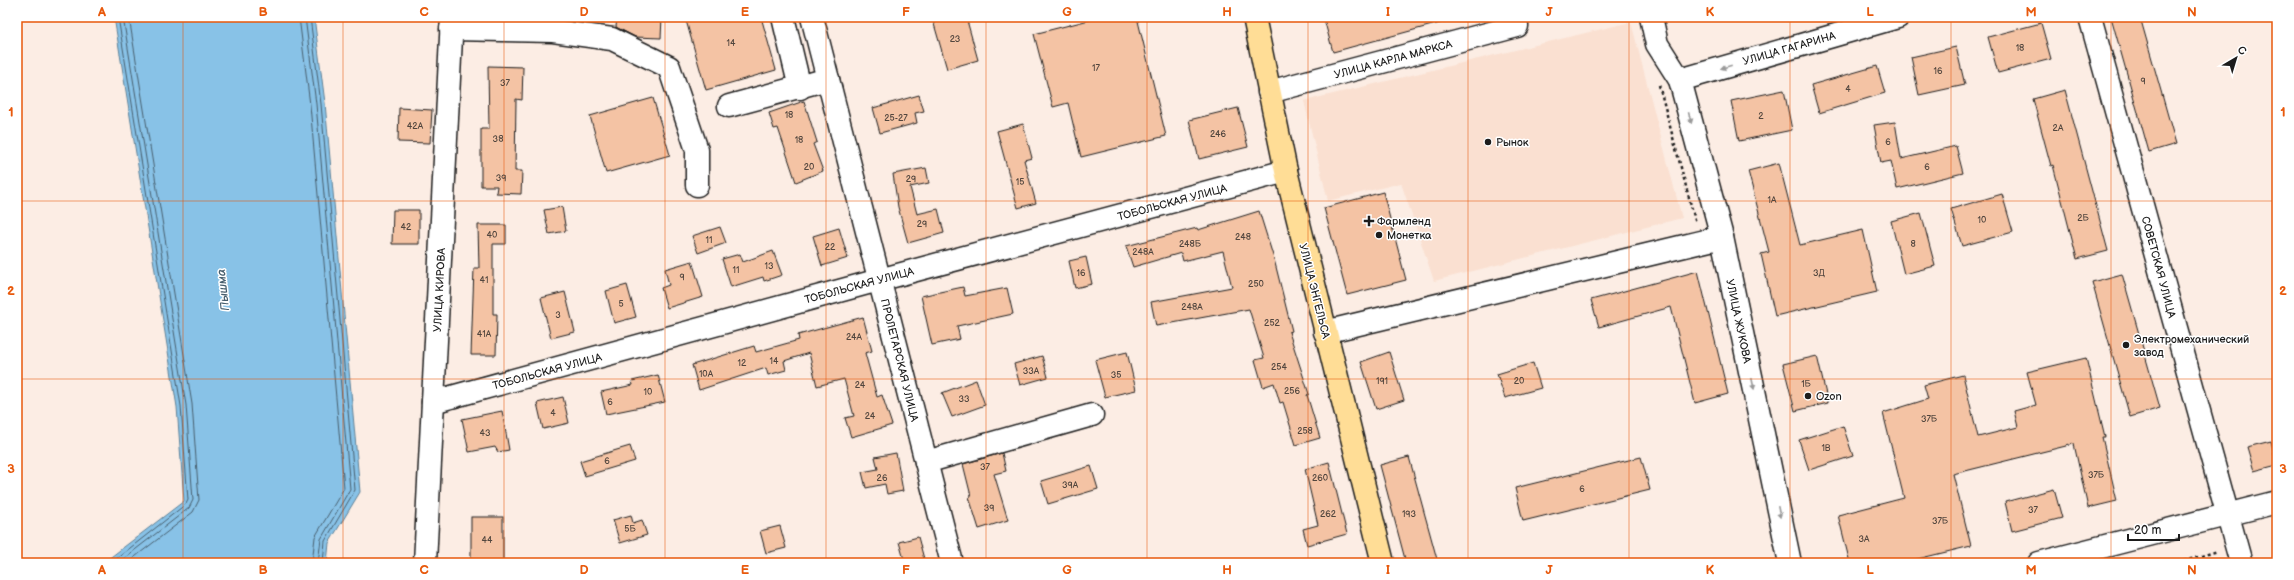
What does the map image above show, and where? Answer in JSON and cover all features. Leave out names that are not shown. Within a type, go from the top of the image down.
[{"type":"main road","name":"УЛИЦА ЭНГЕЛЬСА","points":[[1254,17],[1286,172],[1383,563]]},
{"type":"street","points":[[783,17],[800,88]]},
{"type":"street","name":"ПРОЛЕТАРСКАЯ УЛИЦА","points":[[812,17],[952,563]]},
{"type":"street","name":"УЛИЦА ЖУКОВА","points":[[1651,17],[1657,44],[1669,82],[1711,239],[1790,563]]},
{"type":"street","name":"УЛИЦА ГАГАРИНА","points":[[1669,82],[1898,17]]},
{"type":"street","name":"СОВЕТСКАЯ УЛИЦА","points":[[2090,17],[2241,563]]},
{"type":"street","points":[[451,23],[553,31],[612,39],[669,67],[697,150],[697,185]]},
{"type":"street","name":"УЛИЦА КИРОВА","points":[[425,563],[451,23]]},
{"type":"street","name":"УЛИЦА КАРЛА МАРКСА","points":[[1269,92],[1517,26]]},
{"type":"street","points":[[729,106],[828,80]]},
{"type":"street","name":"ТОБОЛЬСКАЯ УЛИЦА","points":[[433,402],[879,280],[1286,172]]},
{"type":"street","points":[[1325,332],[1711,239]]},
{"type":"street","points":[[926,462],[1092,415]]},
{"type":"street","points":[[2039,563],[2228,516],[2277,502]]},
{"type":"path","points":[[1669,82],[1711,239]]},
{"type":"path","points":[[2178,563],[2220,550]]},
{"type":"shaded area","name":"Рынок","points":[[1631,22],[1682,218],[1434,281],[1401,183],[1328,201],[1304,101]]},
{"type":"water","name":"Пышма","points":[[114,17],[314,17],[325,103],[360,492],[329,543],[327,563],[107,563],[107,560],[184,501],[177,407]]},
{"type":"building","points":[[617,17],[662,17],[661,38],[635,37],[616,27]]},
{"type":"building","points":[[685,17],[761,17],[776,70],[706,90]]},
{"type":"building","points":[[932,17],[966,17],[978,60],[947,69]]},
{"type":"building","points":[[1101,17],[1137,17],[1166,136],[1081,157],[1068,103],[1053,107],[1034,34]]},
{"type":"building","points":[[1333,17],[1447,17],[1447,21],[1333,52],[1324,19]]},
{"type":"building","points":[[2111,17],[2140,17],[2176,144],[2149,152]]},
{"type":"building","points":[[2041,23],[2051,59],[1998,73],[1988,37]]},
{"type":"building","points":[[1956,47],[1965,85],[1919,95],[1911,57]]},
{"type":"building","points":[[488,66],[523,67],[522,100],[516,99],[515,171],[522,171],[521,194],[496,193],[497,186],[481,186],[481,129],[489,129]]},
{"type":"building","points":[[1877,66],[1885,93],[1819,113],[1811,85]]},
{"type":"building","points":[[1784,90],[1792,130],[1739,141],[1731,101]]},
{"type":"building","points":[[2065,90],[2108,251],[2077,259],[2053,165],[2051,166],[2033,99]]},
{"type":"building","points":[[919,95],[924,111],[915,113],[917,123],[880,133],[873,108]]},
{"type":"building","points":[[653,98],[670,155],[606,173],[590,116]]},
{"type":"building","points":[[804,101],[817,142],[813,144],[823,171],[796,182],[778,128],[774,129],[769,113]]},
{"type":"building","points":[[399,108],[432,110],[430,143],[398,142]]},
{"type":"building","points":[[1238,108],[1248,147],[1199,159],[1189,120]]},
{"type":"building","points":[[1895,122],[1901,159],[1956,146],[1963,173],[1897,189],[1891,161],[1881,163],[1874,125]]},
{"type":"building","points":[[1023,124],[1032,158],[1024,160],[1036,203],[1018,208],[997,131]]},
{"type":"building","points":[[1779,163],[1800,245],[1863,230],[1877,292],[1775,316],[1761,254],[1769,252],[1748,171]]},
{"type":"building","points":[[926,168],[929,183],[910,187],[917,214],[938,209],[944,233],[908,243],[898,207],[893,174]]},
{"type":"building","points":[[1383,192],[1406,280],[1347,295],[1324,208]]},
{"type":"building","points":[[2002,194],[2013,232],[1962,246],[1951,209]]},
{"type":"building","points":[[562,207],[566,231],[549,234],[544,210]]},
{"type":"building","points":[[393,210],[419,210],[419,244],[392,244]]},
{"type":"building","points":[[1259,211],[1274,259],[1292,331],[1289,332],[1309,394],[1307,395],[1320,438],[1296,445],[1283,402],[1280,403],[1274,383],[1263,387],[1255,360],[1264,358],[1249,309],[1156,326],[1151,302],[1232,287],[1223,251],[1183,261],[1181,253],[1133,267],[1126,246],[1197,228],[1198,230]]},
{"type":"building","points":[[1921,213],[1935,266],[1904,274],[1891,221]]},
{"type":"building","points":[[478,225],[506,225],[506,244],[493,244],[493,314],[497,314],[496,355],[471,355],[474,268],[479,268]]},
{"type":"building","points":[[720,227],[726,243],[698,253],[692,236]]},
{"type":"building","points":[[839,228],[848,258],[822,266],[813,236]]},
{"type":"building","points":[[773,251],[782,275],[764,281],[763,277],[731,287],[722,259],[740,254],[743,262]]},
{"type":"building","points":[[1086,257],[1092,284],[1075,288],[1069,261]]},
{"type":"building","points":[[692,261],[703,297],[667,308],[661,288],[669,285],[665,269]]},
{"type":"building","points":[[1698,271],[1728,394],[1695,403],[1671,307],[1599,327],[1591,300]]},
{"type":"building","name":"Электромеханический завод","points":[[2122,274],[2160,408],[2130,417],[2092,282]]},
{"type":"building","points":[[627,285],[636,317],[614,323],[606,291]]},
{"type":"building","points":[[963,287],[965,296],[1007,288],[1013,314],[957,326],[960,339],[932,345],[921,296]]},
{"type":"building","points":[[565,292],[575,332],[551,338],[541,298]]},
{"type":"building","points":[[863,317],[872,351],[865,353],[877,397],[882,395],[892,425],[851,437],[845,418],[854,416],[844,379],[817,386],[809,353],[784,361],[786,370],[768,375],[766,368],[699,390],[692,365],[754,346],[756,352],[799,340],[798,335]]},
{"type":"building","points":[[1127,352],[1136,390],[1105,397],[1095,360]]},
{"type":"building","points":[[1389,352],[1404,400],[1376,409],[1361,362]]},
{"type":"building","points":[[1042,356],[1048,377],[1020,385],[1014,364]]},
{"type":"building","points":[[1817,356],[1828,403],[1795,411],[1783,364]]},
{"type":"building","points":[[2086,358],[2105,437],[2102,437],[2117,501],[2088,508],[2074,444],[1953,474],[1971,546],[1901,563],[1850,563],[1838,515],[1904,498],[1883,413],[1928,399],[1924,385],[1963,375],[1978,437],[2018,427],[2014,411],[2036,405],[2027,372]]},
{"type":"building","points":[[1533,363],[1541,388],[1505,398],[1497,374]]},
{"type":"building","points":[[658,375],[665,402],[606,414],[601,392],[633,385],[632,381]]},
{"type":"building","points":[[976,380],[985,405],[952,417],[942,393]]},
{"type":"building","points":[[563,397],[569,423],[543,429],[537,403]]},
{"type":"building","points":[[502,411],[509,450],[498,452],[495,447],[469,452],[462,419]]},
{"type":"building","points":[[1843,426],[1853,456],[1809,470],[1799,440]]},
{"type":"building","points":[[2271,441],[2277,465],[2254,471],[2247,447]]},
{"type":"building","points":[[630,446],[635,461],[585,476],[580,461]]},
{"type":"building","points":[[896,453],[903,491],[887,494],[885,484],[866,488],[862,472],[878,469],[875,457]]},
{"type":"building","points":[[1002,453],[1006,471],[994,474],[1008,520],[979,529],[969,497],[971,496],[963,464]]},
{"type":"building","points":[[1409,457],[1438,563],[1406,563],[1380,465]]},
{"type":"building","points":[[1641,457],[1650,490],[1523,521],[1515,488]]},
{"type":"building","points":[[1329,462],[1347,534],[1307,545],[1303,529],[1318,525],[1305,469]]},
{"type":"building","points":[[1091,466],[1098,489],[1048,504],[1041,481]]},
{"type":"building","points":[[2054,489],[2062,518],[2012,531],[2005,502]]},
{"type":"building","points":[[631,515],[633,523],[642,520],[647,535],[620,543],[613,520]]},
{"type":"building","points":[[471,517],[503,517],[503,563],[471,563]]},
{"type":"building","points":[[780,526],[786,548],[766,553],[760,531]]},
{"type":"building","points":[[918,537],[924,559],[905,563],[899,542]]},
{"type":"place","name":"Рынок","points":[[1488,142]]},
{"type":"place","name":"Фармленд","points":[[1369,221]]},
{"type":"place","name":"Монетка","points":[[1379,235]]},
{"type":"place","name":"Электромеханический завод","points":[[2126,345]]},
{"type":"place","name":"Ozon","points":[[1808,396]]}]
